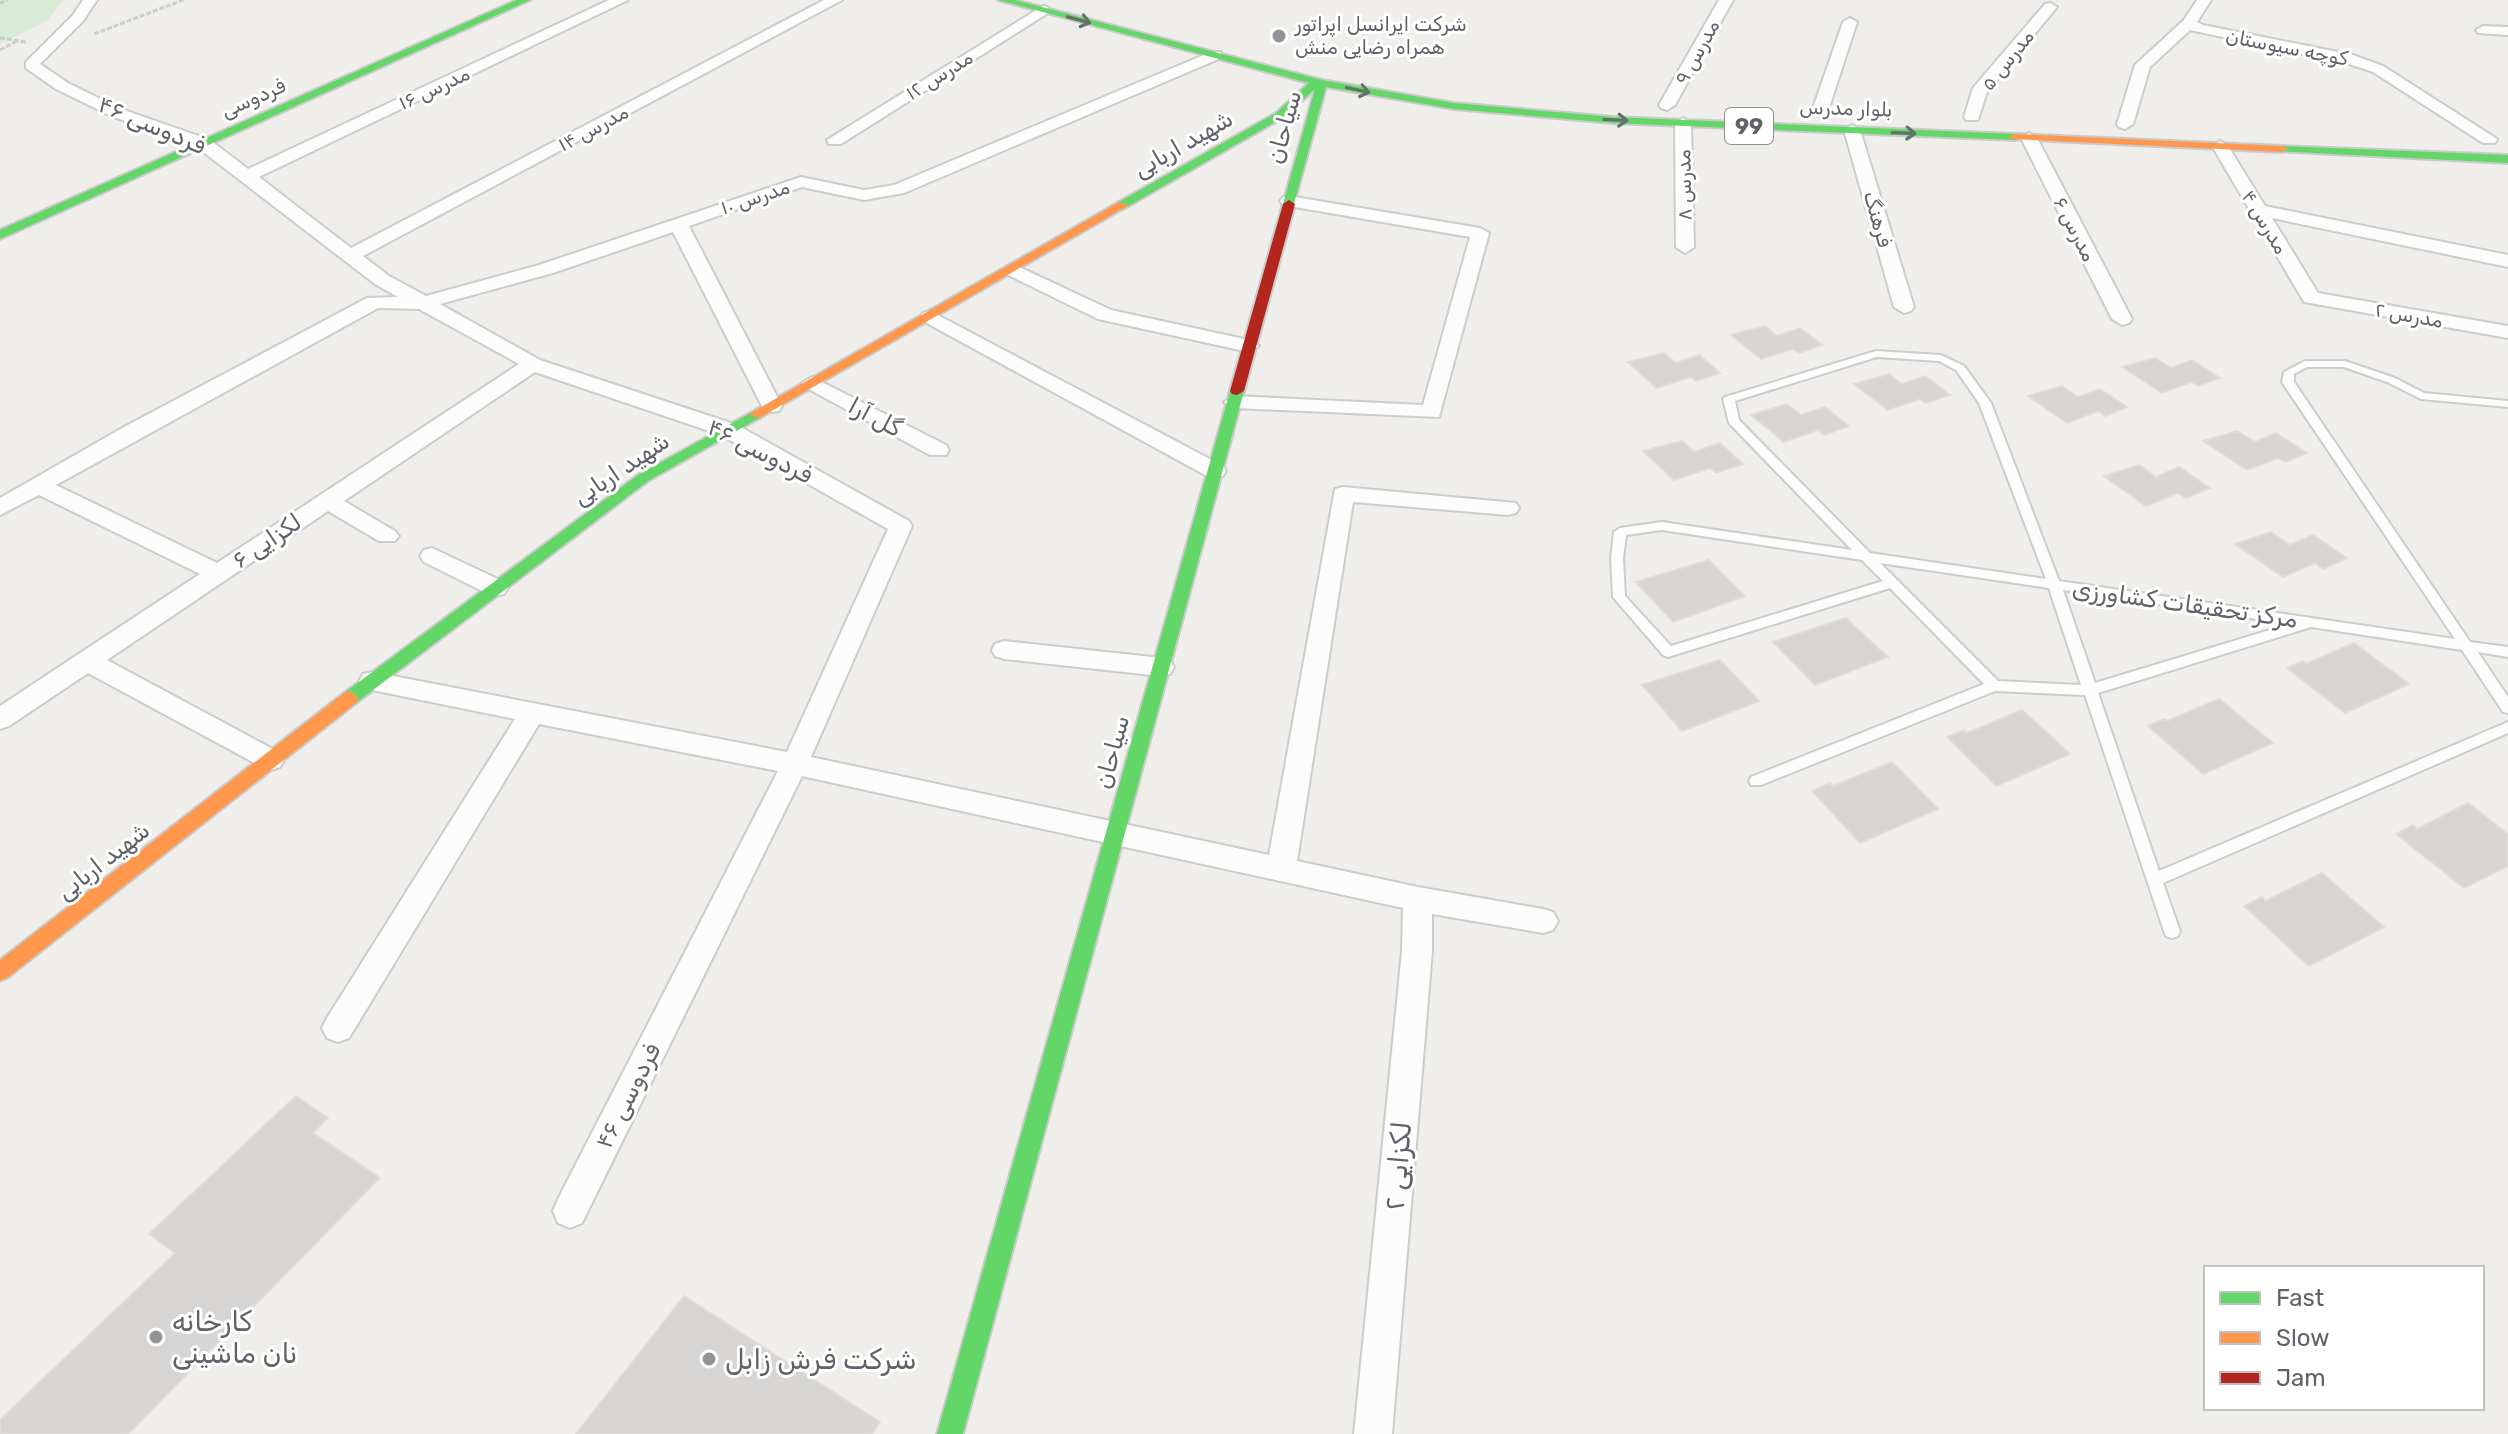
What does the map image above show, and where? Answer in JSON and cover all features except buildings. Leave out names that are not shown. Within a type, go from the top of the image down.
[{"type":"main road","name":"فردوسی","points":[[0,235],[525,0]]},
{"type":"main road","name":"بلوار مدرس","points":[[1003,0],[1216,55],[1454,106],[1683,123],[2508,159]]},
{"type":"main road","points":[[1072,0],[1264,49]]},
{"type":"main road","name":"بلوار مدرس","points":[[1321,76],[1396,79],[1498,94],[1667,105],[2395,135]]},
{"type":"main road","name":"شهید اربابی","points":[[0,972],[372,681],[643,478],[1013,270],[1280,115],[1321,76]]},
{"type":"main road","name":"سیاحان","points":[[950,1434],[1314,111],[1321,76]]},
{"type":"main road","points":[[1290,106],[1314,111]]},
{"type":"main road","points":[[2370,134],[2387,153]]},
{"type":"main road","points":[[2458,137],[2499,139]]},
{"type":"street","name":"فردوسی ۴۶","points":[[90,0],[83,13],[47,45],[31,65],[62,86],[115,112],[204,144],[382,280],[533,364],[729,430],[901,526],[795,764],[570,1211]]},
{"type":"street","name":"مدرس ۱۶","points":[[248,176],[621,0]]},
{"type":"street","name":"مدرس ۱۴","points":[[351,255],[835,0]]},
{"type":"street","name":"مدرس ۹","points":[[1667,105],[1726,0]]},
{"type":"street","name":"کوچه سیوستان","points":[[2204,0],[2189,23],[2211,32],[2353,60],[2378,69],[2499,139]]},
{"type":"street","name":"مدرس ۵","points":[[1972,117],[1979,91],[2050,7]]},
{"type":"street","name":"مدرس ۱۲","points":[[835,140],[1043,10]]},
{"type":"street","points":[[1820,111],[1850,22]]},
{"type":"street","points":[[2125,124],[2143,65],[2189,23]]},
{"type":"street","points":[[2483,30],[2508,31]]},
{"type":"street","name":"مدرس ۱۰","points":[[423,303],[546,269],[801,182],[864,195],[898,189],[1216,55]]},
{"type":"street","name":"مدرس ۸","points":[[1683,123],[1685,247]]},
{"type":"street","name":"فرهنگ","points":[[1852,130],[1904,307]]},
{"type":"street","name":"مدرس ۶","points":[[2029,138],[2122,319]]},
{"type":"street","name":"مدرس ۴","points":[[2220,146],[2311,298]]},
{"type":"street","points":[[1234,402],[1432,412],[1480,233],[1289,201]]},
{"type":"street","points":[[2258,210],[2508,261]]},
{"type":"street","points":[[678,223],[772,406]]},
{"type":"street","points":[[1013,270],[1105,315],[1249,346]]},
{"type":"street","name":"مدرس ۲","points":[[2311,298],[2508,332]]},
{"type":"street","points":[[0,508],[374,302],[423,303]]},
{"type":"street","points":[[930,317],[1215,471]]},
{"type":"street","name":"لکزایی ۶","points":[[0,719],[533,364]]},
{"type":"street","name":"گل آرا","points":[[812,383],[938,450]]},
{"type":"street","points":[[39,486],[219,574]]},
{"type":"street","points":[[1281,870],[1343,494],[1508,508]]},
{"type":"street","points":[[327,501],[387,536]]},
{"type":"street","points":[[432,556],[496,588]]},
{"type":"street","points":[[1004,650],[1161,667]]},
{"type":"street","points":[[87,661],[271,760]]},
{"type":"street","points":[[372,681],[795,764],[1418,899],[1543,921]]},
{"type":"street","points":[[338,1028],[532,713]]},
{"type":"street","name":"لکزایی ۲","points":[[1373,1434],[1417,951],[1418,899]]},
{"type":"lane","points":[[1994,686],[1862,556],[1733,421],[1729,399],[1876,354],[1941,358],[1960,368],[1985,403],[2054,584],[2172,931]]},
{"type":"lane","points":[[2508,404],[2421,396],[2391,380],[2345,364],[2305,364],[2289,372],[2288,382],[2508,708]]},
{"type":"lane","name":"مرکز تحقیقات کشاورزی","points":[[1892,583],[1668,652],[1619,597],[1617,558],[1620,532],[1662,526],[2508,652]]},
{"type":"lane","points":[[1756,781],[1994,686],[2090,690],[2310,623]]},
{"type":"lane","points":[[2154,880],[2508,727]]},
{"type":"path","points":[[0,3],[8,0]]},
{"type":"green space","points":[[0,0],[63,0],[47,21],[0,44]]},
{"type":"traffic: fast","points":[[0,235],[525,0]]},
{"type":"traffic: fast","points":[[1003,0],[1322,83],[1454,106],[1613,120],[2015,137]]},
{"type":"traffic: fast","points":[[1123,205],[1280,115],[1317,81]]},
{"type":"traffic: fast","points":[[1289,204],[1322,83]]},
{"type":"traffic: fast","points":[[2282,149],[2508,159]]},
{"type":"traffic: fast","points":[[950,1434],[1237,391]]},
{"type":"traffic: fast","points":[[350,698],[643,478],[756,414]]},
{"type":"traffic: slow","points":[[2015,137],[2282,149]]},
{"type":"traffic: slow","points":[[756,414],[1123,205]]},
{"type":"traffic: slow","points":[[0,972],[350,698]]},
{"type":"traffic: jam","points":[[1237,391],[1289,204]]},
{"type":"place","name":"شرکت ایرانسل اپراتور همراه رضایی منش","points":[[1279,36]]},
{"type":"place","name":"کارخانه نان ماشینی","points":[[156,1337]]},
{"type":"place","name":"شرکت فرش زابل","points":[[709,1359]]}]
